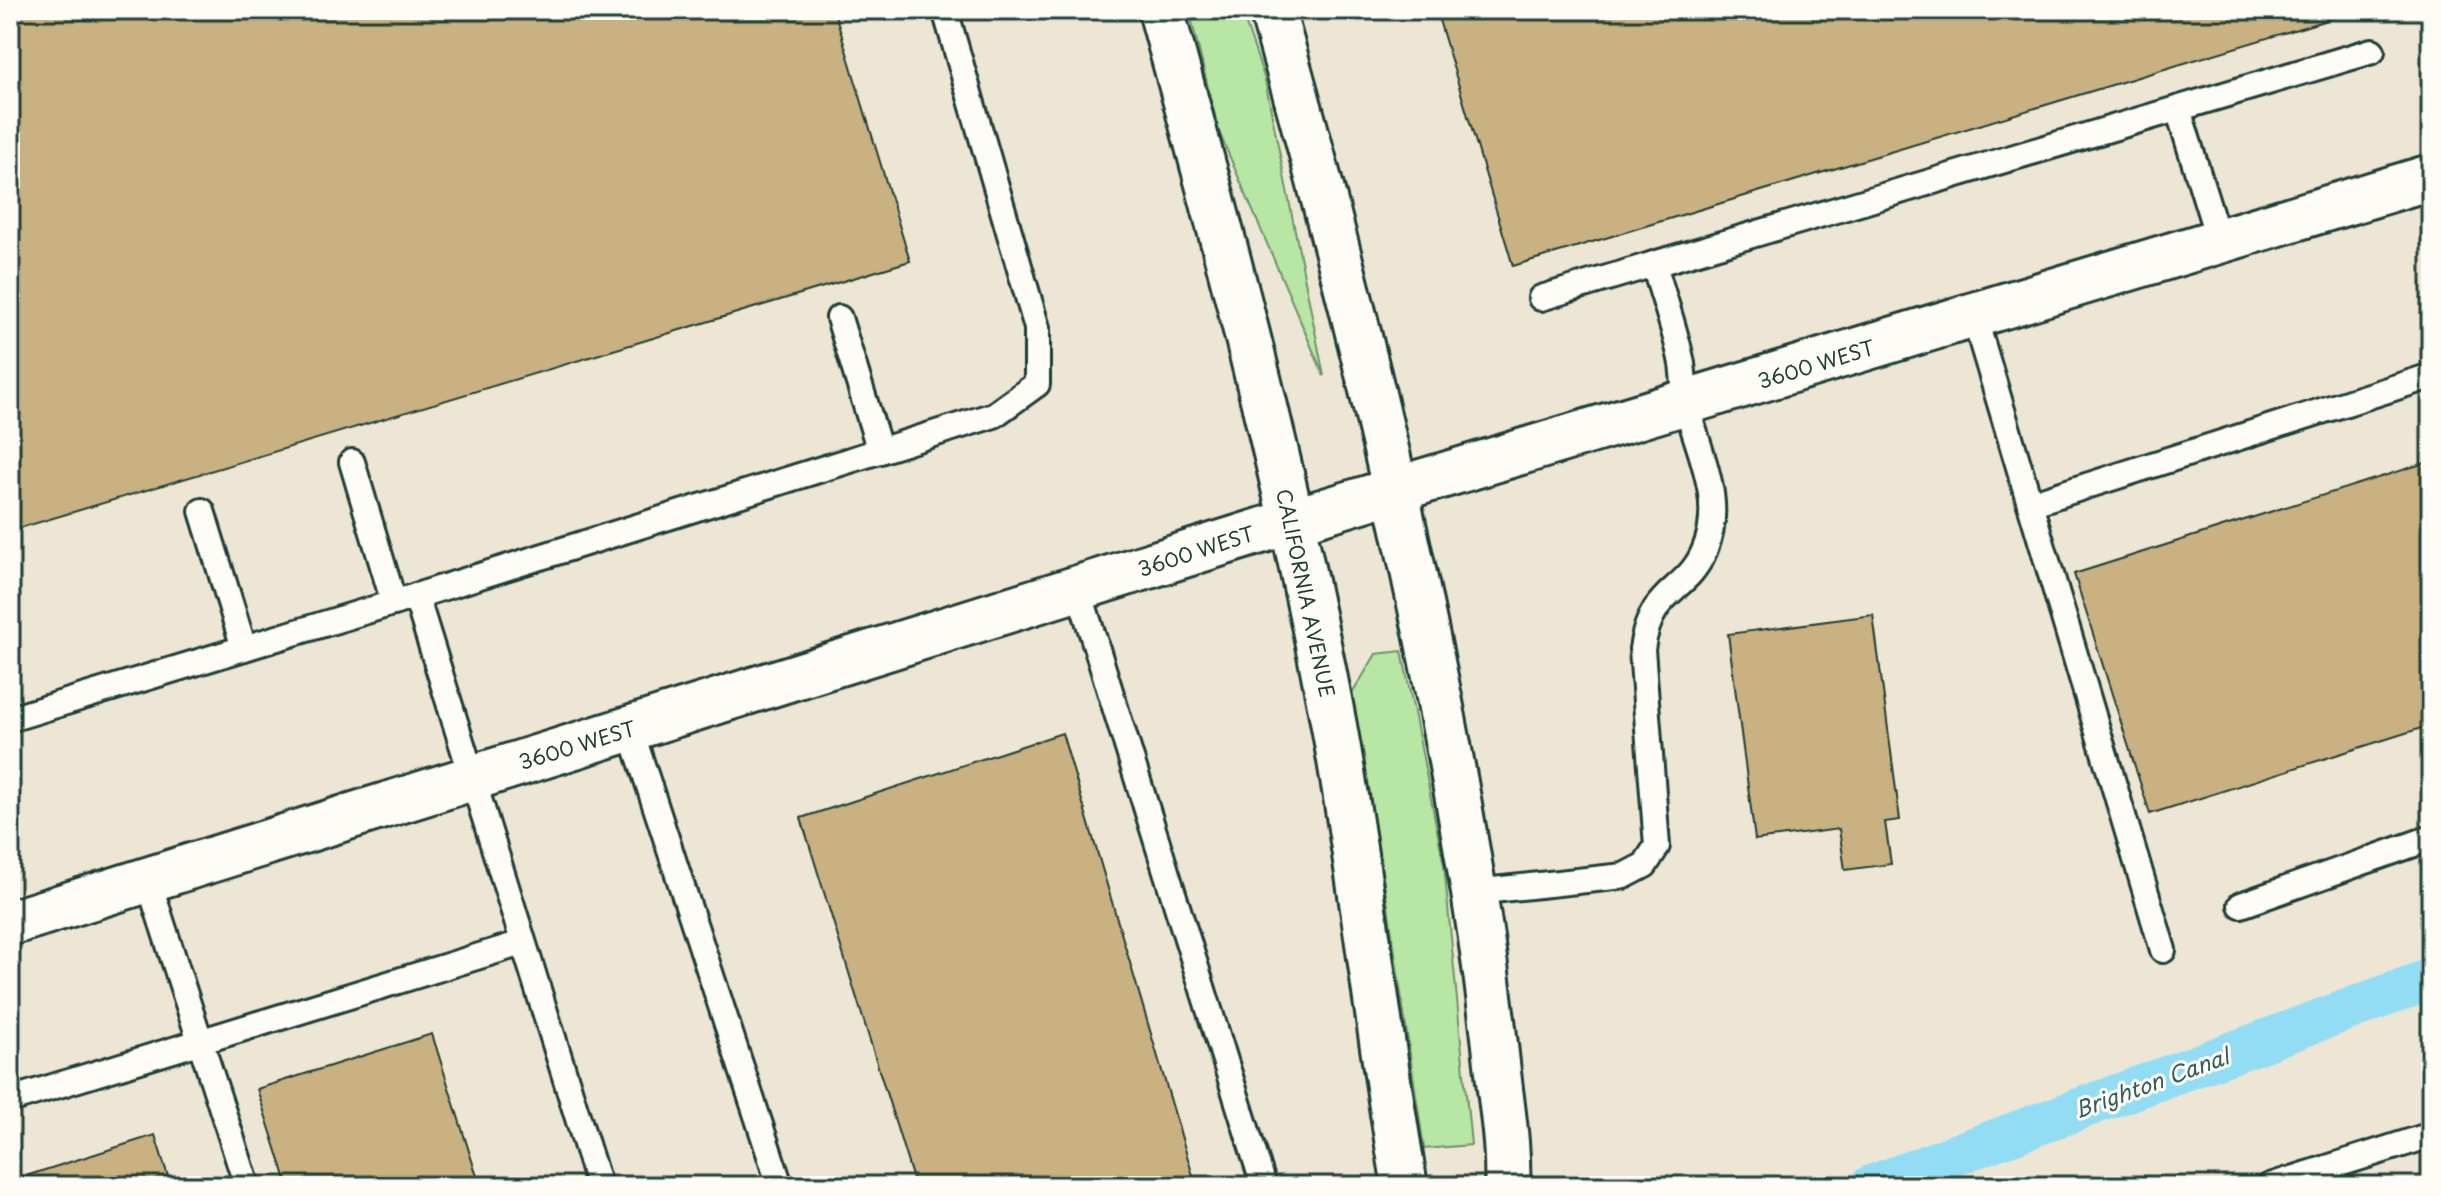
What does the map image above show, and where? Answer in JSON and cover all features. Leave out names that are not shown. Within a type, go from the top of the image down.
[{"type":"street","name":"CALIFORNIA AVENUE","points":[[1161,10],[1235,280],[1292,521],[1334,728],[1405,1186]]},
{"type":"street","points":[[1272,10],[1344,271],[1397,490],[1474,892],[1501,1095],[1507,1186]]},
{"type":"street","name":"3600 WEST","points":[[10,923],[1292,521],[2431,177]]},
{"type":"lane","points":[[10,719],[994,415],[1037,384],[1037,328],[945,10]]},
{"type":"lane","points":[[1541,298],[2372,51]]},
{"type":"lane","points":[[2178,109],[2219,241]]},
{"type":"lane","points":[[1474,892],[1624,876],[1645,865],[1657,846],[1642,649],[1646,622],[1660,599],[1694,568],[1712,526],[1712,494],[1686,403],[1681,363],[1654,264]]},
{"type":"lane","points":[[1974,316],[2163,950]]},
{"type":"lane","points":[[839,318],[880,451]]},
{"type":"lane","points":[[2030,504],[2431,376]]},
{"type":"lane","points":[[352,462],[471,778],[599,1186]]},
{"type":"lane","points":[[202,511],[244,648]]},
{"type":"lane","points":[[1078,588],[1264,1186]]},
{"type":"lane","points":[[630,728],[780,1186]]},
{"type":"lane","points":[[2241,905],[2431,838]]},
{"type":"lane","points":[[148,880],[247,1186]]},
{"type":"lane","points":[[10,1100],[200,1039],[522,943]]},
{"type":"lane","points":[[2270,1186],[2431,1135]]},
{"type":"shaded area","points":[[10,10],[2431,10],[2431,1186],[10,1186]]},
{"type":"green space","points":[[1189,10],[1241,10],[1265,80],[1324,376],[1219,132]]},
{"type":"green space","points":[[1402,651],[1444,865],[1471,1145],[1424,1149],[1388,906],[1349,699],[1376,654]]},
{"type":"building","points":[[10,10],[834,10],[910,261],[10,531]]},
{"type":"building","points":[[1436,10],[2360,10],[1513,266]]},
{"type":"building","points":[[2431,461],[2431,725],[2150,814],[2074,574]]},
{"type":"building","points":[[1873,615],[1900,820],[1885,822],[1891,864],[1845,870],[1839,829],[1755,840],[1728,634]]},
{"type":"building","points":[[1062,733],[1196,1186],[915,1186],[801,818]]},
{"type":"building","points":[[432,1034],[480,1186],[288,1186],[257,1089]]},
{"type":"building","points":[[155,1135],[171,1186],[10,1186],[10,1181]]},
{"type":"waterway","name":"Brighton Canal","points":[[1871,1186],[2431,979]]}]
